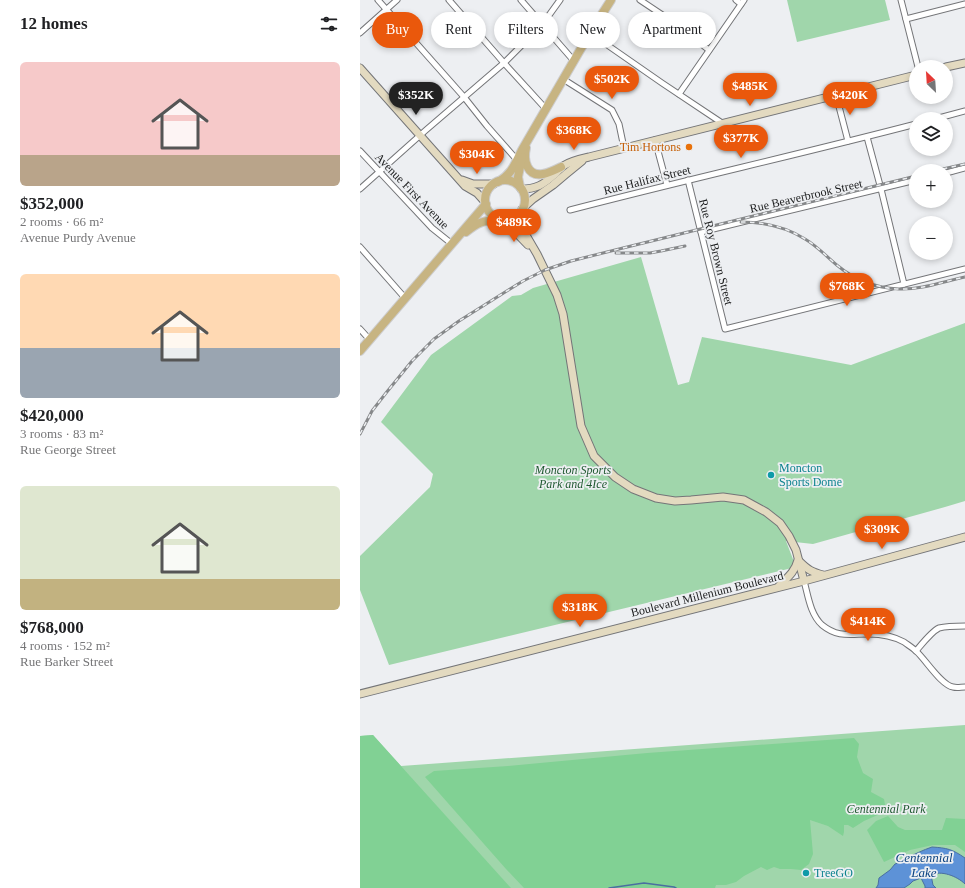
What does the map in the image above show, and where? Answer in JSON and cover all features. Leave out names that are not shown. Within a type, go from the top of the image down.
[{"type":"main road","points":[[603,12],[611,0]]},
{"type":"main road","points":[[502,219],[495,217],[490,212],[486,203],[487,192],[496,183],[509,174],[581,48]]},
{"type":"main road","points":[[530,136],[524,154],[526,164],[529,169],[535,173],[542,174],[561,168]]},
{"type":"main road","points":[[520,188],[518,177],[520,164],[527,145]]},
{"type":"main road","points":[[452,244],[478,223],[512,218],[521,211],[525,201],[520,188],[513,182],[508,181],[496,183]]},
{"type":"main road","points":[[360,351],[486,203]]},
{"type":"street","points":[[378,0],[464,97],[517,160]]},
{"type":"street","points":[[360,33],[397,0]]},
{"type":"street","points":[[448,0],[546,109]]},
{"type":"street","points":[[521,0],[531,12]]},
{"type":"street","points":[[551,12],[560,0]]},
{"type":"street","points":[[640,0],[673,22],[709,50]]},
{"type":"street","points":[[678,94],[742,2],[736,0]]},
{"type":"street","points":[[901,0],[916,60]]},
{"type":"street","points":[[906,19],[965,4]]},
{"type":"street","points":[[558,43],[574,61]]},
{"type":"street","points":[[360,189],[504,63],[519,48]]},
{"type":"street","points":[[612,48],[722,123]]},
{"type":"street","points":[[953,66],[965,63]]},
{"type":"street","points":[[360,68],[457,177],[466,186],[477,193],[486,203]]},
{"type":"street","points":[[520,188],[534,188],[540,186],[561,168],[572,162],[589,157],[909,77]]},
{"type":"street","points":[[563,79],[612,110],[618,124],[624,148]]},
{"type":"street","points":[[836,95],[848,141]]},
{"type":"street","points":[[953,114],[965,111]]},
{"type":"street","name":"Rue Halifax Street","points":[[570,210],[909,126]]},
{"type":"street","points":[[866,137],[904,284],[965,269]]},
{"type":"street","points":[[655,140],[667,185]]},
{"type":"street","name":"Avenue First Avenue","points":[[360,151],[432,228],[452,244]]},
{"type":"street","points":[[589,157],[533,199],[521,211],[521,222],[523,230],[557,295],[563,314],[581,426],[594,456],[615,477],[633,489],[656,498],[691,500],[723,497],[744,500],[766,512],[780,523],[796,550],[811,608],[821,623],[829,630],[838,633],[848,635],[880,634],[894,638],[905,643],[916,651],[944,682],[951,687],[965,687]]},
{"type":"street","points":[[953,171],[965,168]]},
{"type":"street","points":[[457,177],[473,184],[496,183]]},
{"type":"street","name":"Rue Roy Brown Street","points":[[688,180],[725,329],[904,284]]},
{"type":"street","name":"Rue Beaverbrook Street","points":[[701,232],[909,182]]},
{"type":"street","points":[[502,219],[536,254]]},
{"type":"street","points":[[360,247],[405,298]]},
{"type":"street","points":[[360,329],[370,340]]},
{"type":"street","name":"Boulevard Millenium Boulevard","points":[[360,694],[778,587],[965,537]]},
{"type":"street","points":[[798,560],[808,570],[823,575]]},
{"type":"street","points":[[778,587],[794,571],[798,560]]},
{"type":"street","points":[[916,651],[937,629],[965,626]]},
{"type":"green space","points":[[787,0],[885,0],[890,20],[797,42]]},
{"type":"green space","name":"Moncton Sports Park and 4Ice","points":[[641,257],[678,385],[689,382],[702,337],[851,365],[965,323],[965,501],[813,544],[786,541],[796,567],[389,665],[360,590],[360,556],[430,487],[433,474],[381,422],[431,355],[512,296],[521,295],[533,288]]},
{"type":"green space","name":"Centennial Park","points":[[965,725],[965,888],[360,888],[360,736],[373,735],[401,766]]},
{"type":"green space","points":[[373,735],[511,888],[360,888],[360,736]]},
{"type":"green space","points":[[854,738],[859,744],[857,757],[863,773],[873,779],[871,792],[884,799],[886,810],[853,828],[848,825],[844,825],[843,836],[828,826],[810,820],[813,854],[809,864],[801,870],[780,869],[774,867],[767,870],[761,867],[736,882],[726,885],[716,885],[715,888],[524,888],[425,777],[434,771],[508,766],[647,753]]},
{"type":"green space","points":[[888,816],[898,827],[905,830],[942,830],[946,818],[965,819],[965,852],[955,845],[933,845],[910,850],[884,862],[867,830],[876,821]]},
{"type":"water","name":"Centennial Lake","points":[[932,847],[949,850],[965,858],[965,884],[953,876],[939,873],[931,875],[933,885],[936,888],[925,888],[921,878],[913,881],[904,888],[876,888],[879,878],[890,870],[895,864]]},
{"type":"waterway","points":[[609,888],[644,883],[676,888]]},
{"type":"railway","points":[[953,167],[965,164]]},
{"type":"railway","points":[[360,434],[372,411],[386,393],[412,361],[434,339],[459,321],[502,294],[545,270],[571,261],[909,178]]},
{"type":"railway","points":[[741,222],[758,223],[790,231],[814,245],[845,271],[859,279],[883,287],[899,289],[924,287],[965,277]]},
{"type":"railway","points":[[616,253],[650,253],[685,246]]},
{"type":"place","name":"Tim Hortons","points":[[689,147]]},
{"type":"place","name":"Moncton Sports Dome","points":[[771,475]]},
{"type":"place","name":"TreeGO","points":[[806,873]]}]
